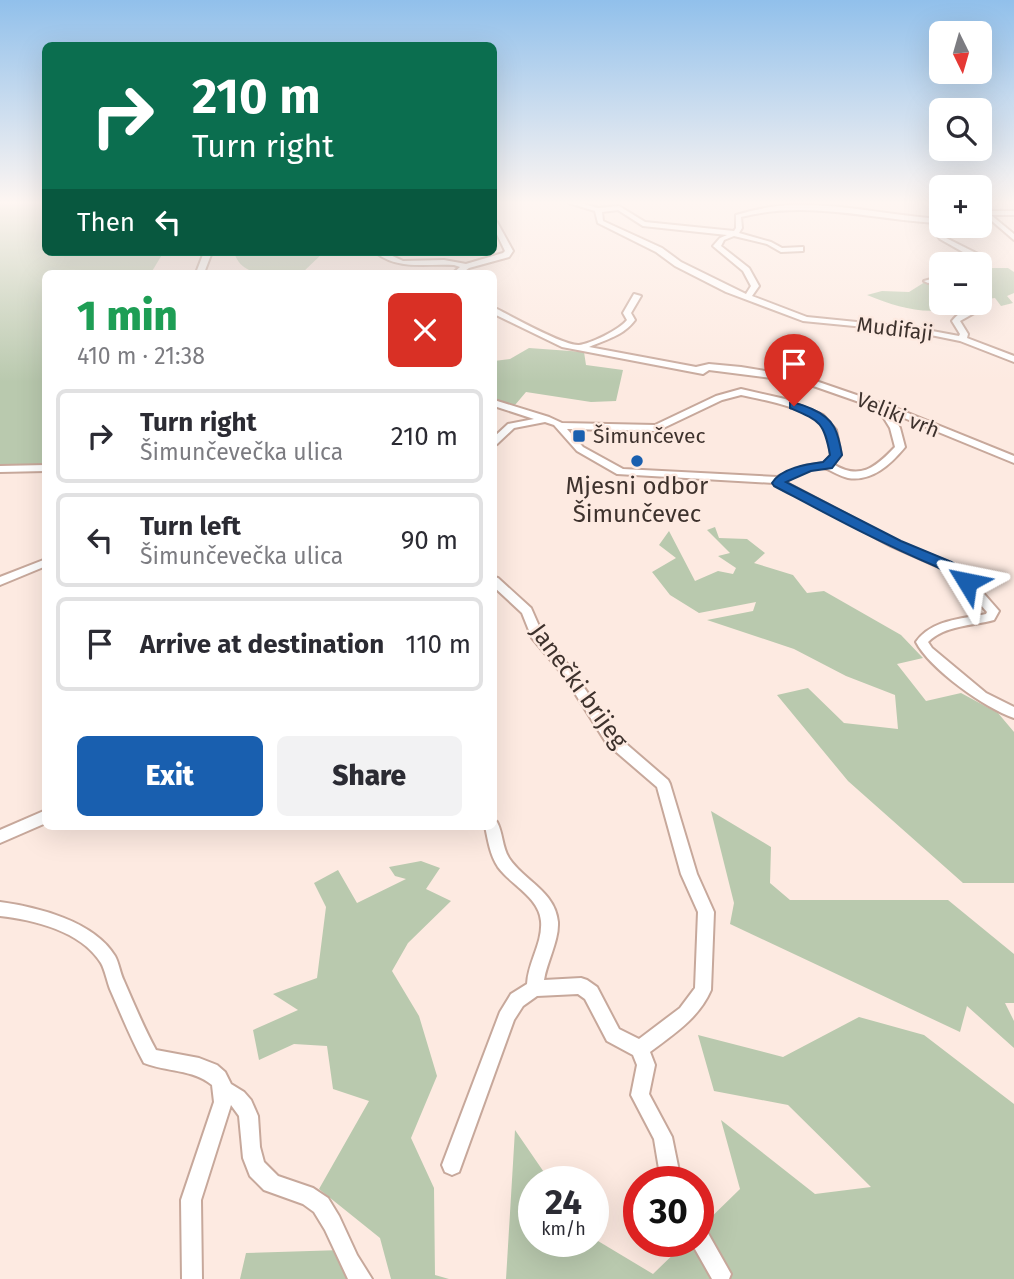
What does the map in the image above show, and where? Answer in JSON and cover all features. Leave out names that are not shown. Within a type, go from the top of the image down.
[{"type":"street","points":[[396,263],[406,265],[457,263],[466,266]]},
{"type":"street","points":[[461,270],[478,263]]},
{"type":"street","name":"Mudifaji","points":[[679,263],[703,278],[806,319],[916,330],[962,339],[964,334],[956,321],[964,315]]},
{"type":"street","points":[[735,263],[752,278],[755,286],[748,297]]},
{"type":"street","points":[[583,347],[601,341],[627,326],[631,320],[627,313],[638,296]]},
{"type":"street","points":[[497,312],[531,327],[560,344],[698,369],[741,381],[746,393]]},
{"type":"street","points":[[962,339],[1014,359]]},
{"type":"street","points":[[601,341],[602,345],[615,354]]},
{"type":"street","name":"Veliki vrh","points":[[698,369],[709,367],[741,370],[798,379],[1014,460]]},
{"type":"street","points":[[497,404],[547,419],[560,426],[580,450],[621,472],[778,481],[808,468],[827,465],[836,455],[831,430],[820,417],[782,401],[746,393],[734,392],[657,428],[560,426]]},
{"type":"street","points":[[827,465],[843,475],[864,476],[887,462],[900,447],[895,428],[887,415],[889,411]]},
{"type":"street","points":[[497,439],[511,426],[547,419]]},
{"type":"street","points":[[0,469],[42,468]]},
{"type":"street","points":[[778,481],[784,487],[895,544],[947,566],[967,582],[993,611],[990,617],[940,629],[925,637],[922,642],[927,651],[981,696],[1014,713]]},
{"type":"street","points":[[0,580],[42,564]]},
{"type":"street","name":"Janečki brijeg","points":[[497,584],[527,611],[536,635],[568,673],[612,740],[663,784],[689,874],[706,912],[703,990],[686,1014],[640,1049]]},
{"type":"street","points":[[0,837],[42,818]]},
{"type":"street","points":[[493,830],[503,862],[537,895],[548,913],[549,932],[538,964],[536,988]]},
{"type":"street","points":[[0,909],[17,911],[61,926],[83,937],[108,958],[150,1057],[194,1065],[206,1070],[217,1077],[225,1091],[244,1104],[250,1125],[251,1154],[259,1174],[287,1192],[304,1195],[320,1204],[331,1221],[351,1266],[362,1279]]},
{"type":"street","points":[[452,1164],[502,1032],[504,1018],[526,992],[536,988],[581,986],[591,993],[613,1035],[640,1049],[646,1065],[640,1095],[663,1137],[668,1166]]},
{"type":"street","points":[[192,1279],[191,1200],[225,1091]]},
{"type":"street","points":[[711,1257],[721,1274]]},
{"type":"green space","points":[[0,263],[157,263],[153,270],[42,270],[42,464],[0,465]]},
{"type":"green space","points":[[240,263],[313,263],[305,270],[245,268]]},
{"type":"green space","points":[[992,268],[1008,268],[1014,272],[1014,293],[1007,296],[1013,303],[1001,306],[995,298],[992,298]]},
{"type":"green space","points":[[929,281],[929,311],[905,308],[867,295],[882,291],[909,292]]},
{"type":"green space","points":[[529,348],[584,352],[586,365],[623,370],[616,401],[591,402],[526,392],[515,405],[497,402],[497,361],[510,359]]},
{"type":"green space","points":[[715,527],[719,538],[747,539],[765,553],[754,563],[793,575],[807,593],[824,591],[901,635],[923,658],[897,664],[926,701],[961,693],[998,713],[1014,732],[1014,883],[963,883],[848,781],[777,695],[808,688],[844,723],[898,729],[895,695],[846,676],[794,649],[707,620],[753,611],[756,602],[699,613],[670,595],[652,572],[676,558],[659,545],[669,531],[695,581],[718,571],[733,574],[736,568],[718,556],[730,553],[707,530]]},
{"type":"green space","points":[[711,811],[771,847],[770,883],[790,900],[948,900],[1014,954],[1014,1003],[1005,1003],[1014,1021],[1014,1048],[967,1006],[960,1032],[730,924],[734,903]]},
{"type":"green space","points":[[421,861],[440,868],[426,889],[451,901],[408,943],[392,971],[419,1016],[437,1076],[411,1138],[434,1188],[435,1275],[449,1279],[391,1279],[380,1238],[319,1189],[369,1101],[333,1089],[327,1046],[294,1044],[259,1060],[253,1030],[298,1010],[273,994],[317,978],[326,907],[314,883],[338,870],[357,903],[406,879],[395,876],[389,867]]},
{"type":"green space","points":[[859,1017],[924,1035],[1014,1104],[1014,1279],[506,1279],[515,1130],[540,1166],[518,1166],[518,1257],[609,1257],[609,1248],[653,1274],[671,1257],[714,1257],[714,1214],[740,1189],[721,1120],[815,1194],[871,1187],[788,1105],[714,1091],[698,1035],[783,1057]]},
{"type":"green space","points":[[342,1250],[353,1279],[240,1279],[246,1253]]},
{"type":"place","name":"Šimunčevec","points":[[579,436]]},
{"type":"place","name":"Mjesni odbor Šimunčevec","points":[[637,461]]},
{"type":"route","points":[[794,406],[807,410],[827,423],[836,455],[827,465],[808,468],[781,479],[779,483],[895,544],[947,566],[967,582]]}]
